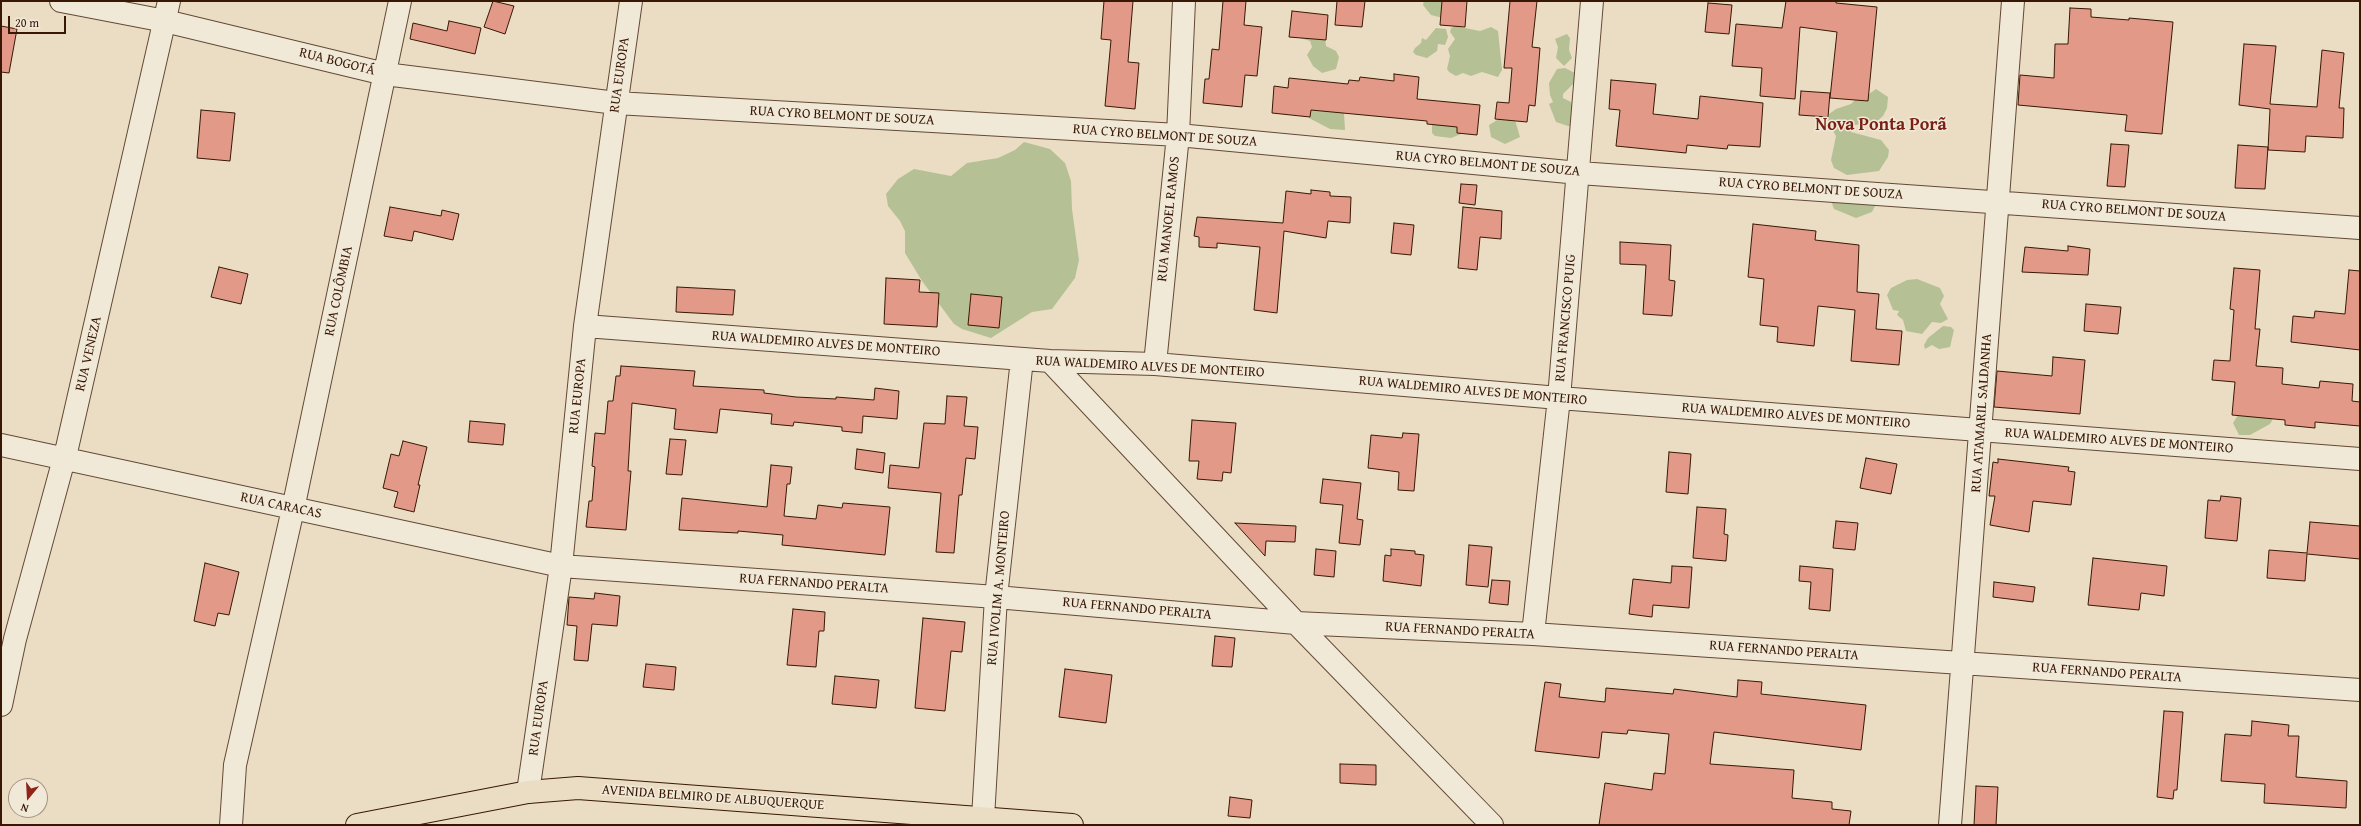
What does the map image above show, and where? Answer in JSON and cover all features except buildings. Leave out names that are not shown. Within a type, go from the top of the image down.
[{"type":"main road","name":"AVENIDA BELMIRO DE ALBUQUERQUE","points":[[357,825],[528,792],[578,788],[949,820],[983,818],[1072,825]]},
{"type":"street","name":"RUA BOGOTÁ","points":[[61,1],[167,11],[385,74],[616,103]]},
{"type":"street","points":[[385,74],[400,1]]},
{"type":"street","name":"RUA EUROPA","points":[[528,792],[561,566],[585,326],[631,1]]},
{"type":"street","name":"RUA MANOEL RAMOS","points":[[1155,364],[1178,135],[1184,1]]},
{"type":"street","name":"RUA FRANCISCO PUIG","points":[[1533,634],[1559,398],[1579,173],[1592,1]]},
{"type":"street","name":"RUA ATAMARIL SALDANHA","points":[[1950,825],[2013,1]]},
{"type":"street","name":"RUA VENEZA","points":[[1,705],[15,639],[64,459],[167,11]]},
{"type":"street","name":"RUA COLÔMBIA","points":[[231,825],[235,765],[293,509],[385,74]]},
{"type":"street","name":"RUA CYRO BELMONT DE SOUZA","points":[[616,103],[1178,135],[1579,173],[1998,201],[2360,228]]},
{"type":"street","name":"RUA WALDEMIRO ALVES DE MONTEIRO","points":[[585,326],[1050,361],[1155,364],[1559,398],[2360,459]]},
{"type":"street","name":"RUA IVOLIM A. MONTEIRO","points":[[983,818],[996,597],[1022,359]]},
{"type":"street","points":[[1050,361],[1296,623],[1492,825]]},
{"type":"street","name":"RUA CARACAS","points":[[1,445],[561,566]]},
{"type":"street","name":"RUA FERNANDO PERALTA","points":[[561,566],[996,597],[1296,623],[1533,634],[2360,690]]},
{"type":"green space","points":[[1424,1],[1443,1],[1443,18],[1431,15],[1423,5]]},
{"type":"green space","points":[[1455,26],[1480,31],[1491,27],[1498,31],[1502,70],[1498,77],[1482,72],[1471,76],[1463,73],[1456,76],[1449,72],[1447,69],[1450,56],[1448,49],[1455,39],[1450,32],[1451,28]]},
{"type":"green space","points":[[1436,28],[1446,29],[1448,37],[1445,45],[1438,44],[1437,51],[1427,58],[1416,55],[1413,52],[1421,43],[1422,38],[1426,40]]},
{"type":"green space","points":[[1567,34],[1570,38],[1569,50],[1572,58],[1564,66],[1556,58],[1558,47],[1555,39]]},
{"type":"green space","points":[[1325,37],[1326,46],[1336,51],[1339,57],[1336,69],[1322,73],[1313,66],[1307,55],[1312,47],[1310,41],[1300,38]]},
{"type":"green space","points":[[1565,68],[1577,74],[1575,82],[1563,94],[1563,98],[1571,102],[1575,114],[1572,126],[1556,122],[1549,104],[1553,102],[1550,95],[1549,83],[1557,69]]},
{"type":"green space","points":[[1876,89],[1888,97],[1887,108],[1883,116],[1875,123],[1854,125],[1851,132],[1881,140],[1889,150],[1888,157],[1879,171],[1847,175],[1834,168],[1831,160],[1836,136],[1828,122],[1829,114],[1836,109],[1851,104],[1860,95],[1869,94]]},
{"type":"green space","points":[[1329,107],[1344,113],[1345,130],[1330,129],[1309,118],[1309,111]]},
{"type":"green space","points":[[1446,118],[1461,130],[1461,134],[1451,138],[1435,136],[1432,133],[1432,122]]},
{"type":"green space","points":[[1499,119],[1515,120],[1520,137],[1505,144],[1491,137],[1489,125]]},
{"type":"green space","points":[[1024,142],[1050,149],[1065,163],[1071,181],[1072,209],[1079,260],[1075,278],[1052,309],[1032,312],[991,338],[962,329],[954,324],[922,281],[905,253],[905,231],[900,221],[888,206],[886,194],[898,179],[914,169],[951,176],[967,163],[998,158],[1015,150]]},
{"type":"green space","points":[[1831,201],[1877,202],[1872,212],[1856,218],[1834,209]]},
{"type":"green space","points":[[1917,279],[1940,288],[1944,296],[1940,304],[1948,319],[1941,323],[1932,322],[1922,334],[1906,331],[1903,320],[1897,315],[1899,311],[1893,310],[1887,295],[1891,288],[1907,280]]},
{"type":"green space","points":[[1943,326],[1951,327],[1954,330],[1950,347],[1939,349],[1932,345],[1925,349],[1924,345],[1928,338]]},
{"type":"green space","points":[[2241,410],[2274,417],[2270,424],[2250,435],[2239,435],[2233,423]]},
{"type":"district","name":"Nova Ponta Porã","points":[[1881,125]]}]
